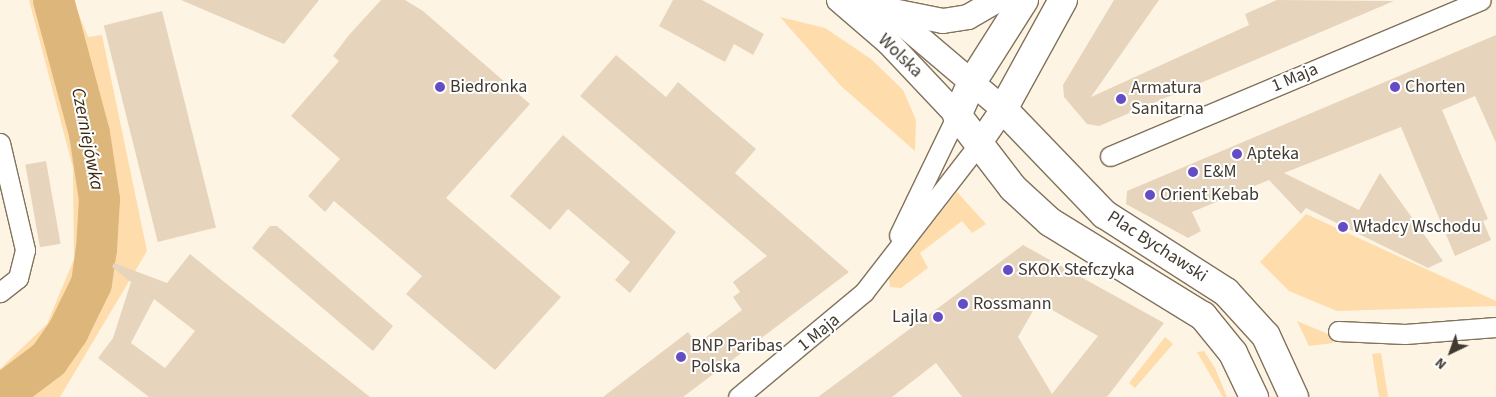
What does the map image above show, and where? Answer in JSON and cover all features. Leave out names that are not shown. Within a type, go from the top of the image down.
[{"type":"main road","points":[[957,115],[972,82],[1024,0]]},
{"type":"main road","points":[[1003,109],[1063,0]]},
{"type":"main road","name":"Plac Bychawski","points":[[1003,109],[1104,214],[1197,272],[1240,305],[1266,336],[1294,397]]},
{"type":"main road","name":"Plac Bychawski","points":[[957,115],[1013,188],[1050,222],[1203,316],[1233,353],[1254,397]]},
{"type":"street","name":"Wolska","points":[[838,0],[888,42],[957,115]]},
{"type":"street","points":[[874,4],[943,21],[968,17],[997,0]]},
{"type":"street","name":"1 Maja","points":[[1110,156],[1481,0]]},
{"type":"street","name":"Wolska","points":[[874,4],[972,82]]},
{"type":"street","name":"Plac Bychawski","points":[[972,82],[1003,109]]},
{"type":"street","points":[[979,144],[1003,109]]},
{"type":"street","name":"1 Maja","points":[[888,259],[957,115]]},
{"type":"street","points":[[0,143],[25,250],[18,278],[0,292]]},
{"type":"street","name":"1 Maja","points":[[738,397],[844,313],[979,144]]},
{"type":"street","points":[[1338,331],[1405,334],[1496,327]]},
{"type":"shaded area","points":[[29,0],[73,0],[88,37],[102,35],[147,251],[60,397],[0,397],[0,369],[47,324],[74,259],[73,168]]},
{"type":"shaded area","points":[[780,17],[825,28],[871,59],[903,90],[916,120],[915,151],[841,86]]},
{"type":"shaded area","points":[[957,192],[986,224],[972,233],[962,221],[920,253],[928,268],[901,288],[890,287],[889,278]]},
{"type":"shaded area","points":[[1306,214],[1496,301],[1496,306],[1337,311],[1289,291],[1260,262]]},
{"type":"shaded area","points":[[1297,321],[1333,336],[1333,343],[1309,346]]},
{"type":"shaded area","points":[[1165,337],[1173,344],[1135,388],[1129,383]]},
{"type":"shaded area","points":[[1204,351],[1215,368],[1227,397],[1223,397],[1197,352]]},
{"type":"shaded area","points":[[1381,353],[1388,397],[1379,397],[1372,354]]},
{"type":"building","points":[[181,0],[319,0],[284,44]]},
{"type":"building","points":[[381,0],[405,0],[423,11],[530,104],[446,198],[561,297],[495,370],[406,294],[422,276],[334,201],[325,212],[308,196],[340,159],[291,116],[339,61],[333,56],[349,35]]},
{"type":"building","points":[[673,0],[702,0],[764,34],[753,55],[734,44],[725,62],[659,26]]},
{"type":"building","points":[[1114,0],[1159,0],[1091,97],[1249,25],[1245,14],[1277,0],[1394,1],[1099,126],[1087,124],[1064,97],[1063,85]]},
{"type":"building","points":[[162,11],[216,227],[158,242],[104,26]]},
{"type":"building","points":[[1496,35],[1496,143],[1475,96],[1442,110],[1488,219],[1483,221],[1491,240],[1455,256],[1401,127],[1284,173],[1359,210],[1380,173],[1443,261],[1428,268],[1306,208],[1301,214],[1269,180],[1192,212],[1201,231],[1188,238],[1126,204],[1127,191]]},
{"type":"building","points":[[616,55],[666,97],[678,82],[756,149],[735,173],[849,272],[683,397],[603,397],[688,332],[697,344],[742,310],[733,297],[740,292],[733,282],[767,256],[580,96]]},
{"type":"building","points":[[563,135],[676,232],[630,293],[615,280],[630,262],[568,209],[550,230],[510,196]]},
{"type":"building","points":[[46,161],[61,244],[40,247],[25,165]]},
{"type":"building","points":[[270,226],[277,226],[393,326],[373,351],[252,248]]},
{"type":"building","points":[[1023,245],[1164,323],[1107,397],[962,397],[936,363],[892,397],[818,397]],"holes":[[[1038,302],[1098,336],[1052,394],[1018,337]]]},
{"type":"building","points":[[190,254],[370,397],[149,397],[98,358],[113,338],[131,282],[112,267],[114,263],[167,283]],"holes":[[[154,299],[195,331],[165,368],[131,343]]]},
{"type":"waterway","name":"Czerniejówka","points":[[0,395],[48,359],[68,330],[91,283],[96,249],[99,199],[89,133],[53,0]]},
{"type":"place","name":"Biedronka","points":[[440,87]]},
{"type":"place","name":"Chorten","points":[[1395,87]]},
{"type":"place","name":"Armatura Sanitarna","points":[[1121,99]]},
{"type":"place","name":"Apteka","points":[[1237,154]]},
{"type":"place","name":"E&M","points":[[1193,172]]},
{"type":"place","name":"Orient Kebab","points":[[1150,195]]},
{"type":"place","name":"Władcy Wschodu","points":[[1343,227]]},
{"type":"place","name":"SKOK Stefczyka","points":[[1008,270]]},
{"type":"place","name":"Rossmann","points":[[963,304]]},
{"type":"place","name":"Lajla","points":[[938,317]]},
{"type":"place","name":"BNP Paribas Polska","points":[[681,357]]}]
